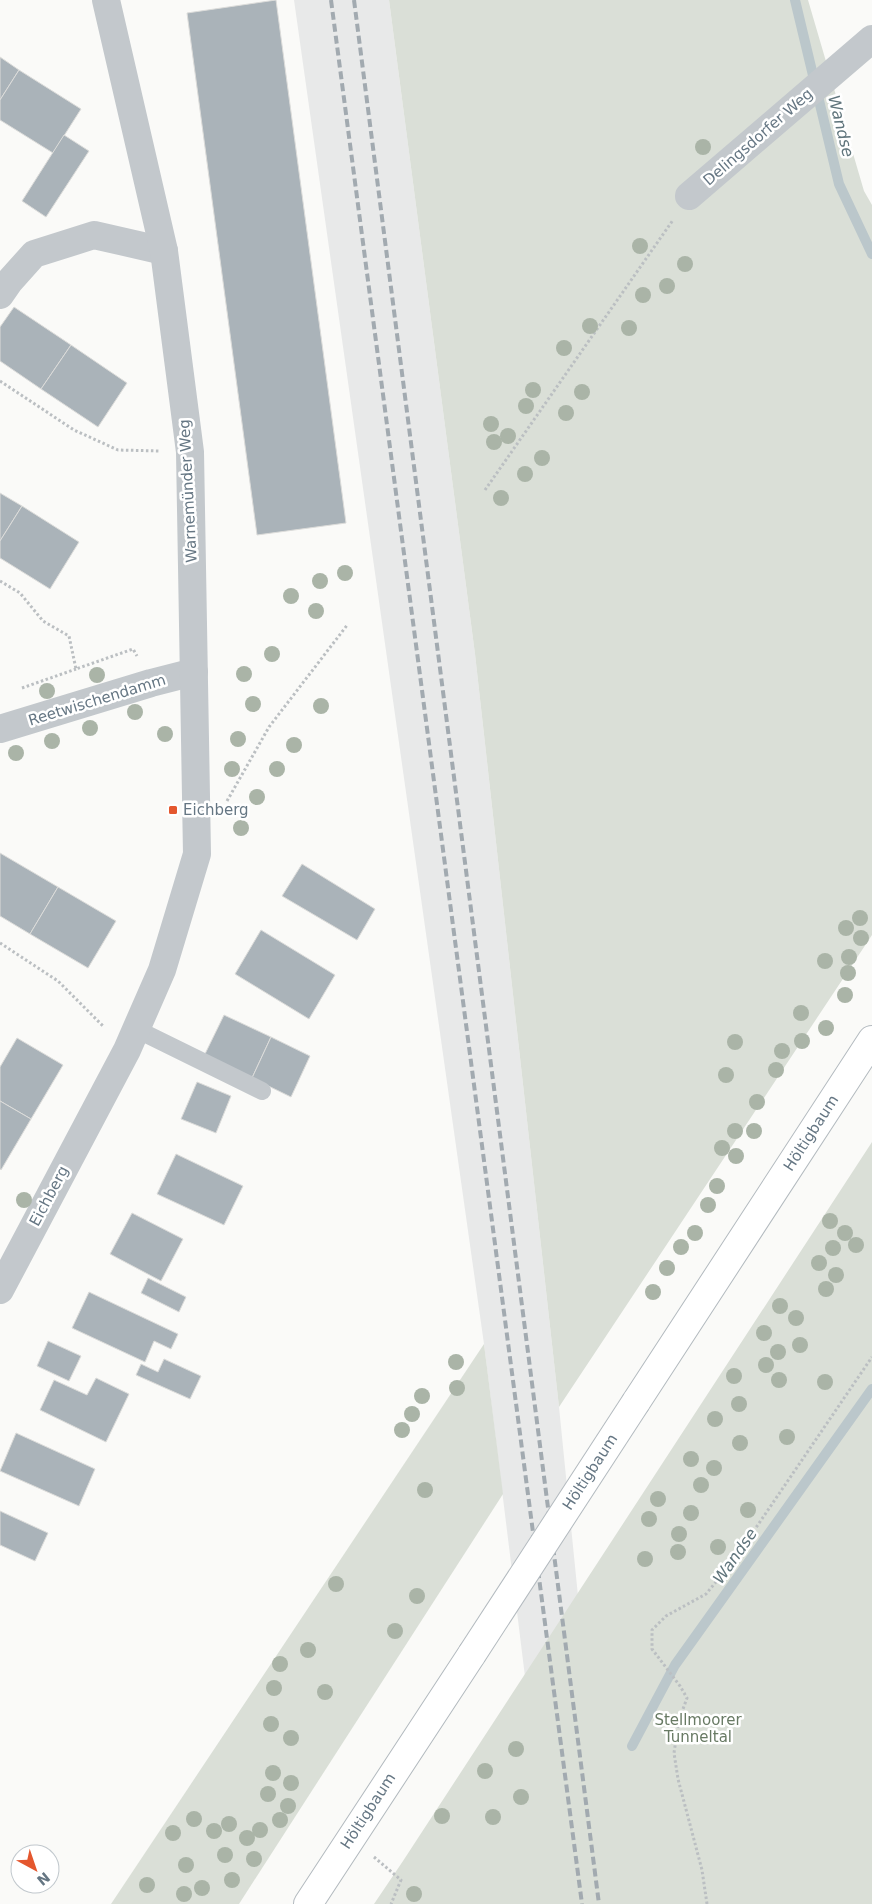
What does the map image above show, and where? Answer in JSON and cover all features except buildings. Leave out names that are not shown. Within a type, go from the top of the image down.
[{"type":"main road","name":"Höltigbaum","points":[[308,1904],[872,1040]]},
{"type":"street","name":"Warnemünder Weg","points":[[106,0],[164,251],[190,452],[194,672]]},
{"type":"street","name":"Delingsdorfer Weg","points":[[689,196],[872,39]]},
{"type":"street","points":[[0,295],[34,254],[94,234],[164,251]]},
{"type":"street","name":"Reetwischendamm","points":[[0,730],[151,682],[194,672]]},
{"type":"street","name":"Eichberg","points":[[0,1290],[127,1050],[162,970],[197,854],[194,672]]},
{"type":"lane","points":[[136,1029],[262,1091]]},
{"type":"path","points":[[485,490],[689,196]]},
{"type":"path","points":[[0,380],[74,430],[118,450],[190,452]]},
{"type":"path","points":[[0,581],[20,593],[43,621],[69,636],[76,669]]},
{"type":"path","points":[[226,803],[269,727],[348,624]]},
{"type":"path","points":[[17,690],[134,649],[151,682]]},
{"type":"path","points":[[0,943],[58,981],[104,1028]]},
{"type":"path","points":[[707,1904],[702,1870],[678,1779],[674,1753],[680,1720],[687,1698],[652,1649],[652,1630],[666,1616],[706,1594],[734,1560],[872,1357]]},
{"type":"path","points":[[351,1837],[401,1880],[391,1904]]},
{"type":"shaded area","points":[[294,0],[389,0],[475,654],[559,1407],[579,1606],[553,1904],[484,1344]]},
{"type":"green space","points":[[389,0],[808,0],[864,191],[872,205],[872,935],[559,1407],[475,654]]},
{"type":"green space","name":"Stellmoorer Tunneltal","points":[[872,1142],[872,1904],[374,1904],[403,1861]]},
{"type":"green space","points":[[484,1344],[503,1494],[239,1904],[111,1904]]},
{"type":"waterway","name":"Wandse","points":[[795,0],[839,184],[872,254]]},
{"type":"waterway","name":"Wandse","points":[[632,1746],[675,1665],[872,1389]]},
{"type":"railway","points":[[331,0],[582,1904]]},
{"type":"railway","points":[[354,0],[599,1904]]},
{"type":"place","name":"Eichberg","points":[[173,810]]}]
